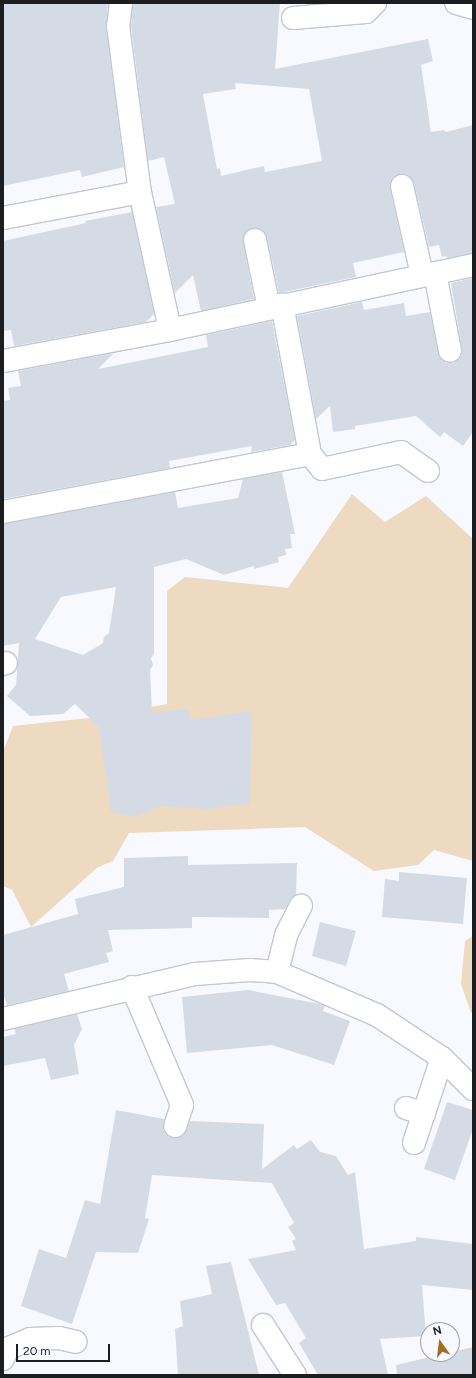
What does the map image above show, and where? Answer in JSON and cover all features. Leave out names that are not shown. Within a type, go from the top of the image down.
[{"type":"street","points":[[121,3],[118,26],[140,192],[170,330]]},
{"type":"street","points":[[293,18],[366,12],[375,3]]},
{"type":"street","points":[[456,3],[473,8]]},
{"type":"street","points":[[402,186],[450,351]]},
{"type":"street","points":[[3,218],[140,192]]},
{"type":"street","points":[[255,240],[275,306],[310,454],[322,469],[401,452],[428,471]]},
{"type":"street","points":[[3,361],[170,330],[275,306],[473,265]]},
{"type":"street","points":[[3,512],[310,454]]},
{"type":"street","points":[[277,972],[286,935],[301,906]]},
{"type":"street","points":[[3,1019],[195,974],[250,970],[277,972],[377,1015],[442,1058],[473,1089]]},
{"type":"street","points":[[132,988],[182,1105],[175,1126]]},
{"type":"street","points":[[414,1143],[415,1111],[442,1058]]},
{"type":"street","points":[[264,1325],[295,1375]]},
{"type":"street","points":[[3,1359],[7,1349],[30,1339],[59,1338],[76,1342]]},
{"type":"shaded area","points":[[352,494],[385,522],[426,496],[473,539],[473,861],[434,850],[418,865],[374,871],[305,827],[129,833],[113,861],[98,867],[31,927],[12,890],[3,886],[3,752],[13,726],[89,718],[167,704],[167,591],[185,577],[288,588]]},
{"type":"shaded area","points":[[473,936],[473,1011],[471,1013],[461,984],[465,941]]},
{"type":"building","points":[[3,3],[108,3],[106,28],[124,167],[82,177],[80,170],[3,186]]},
{"type":"building","points":[[133,3],[280,3],[275,69],[428,39],[433,61],[421,65],[431,132],[444,130],[446,132],[473,125],[473,253],[447,258],[446,256],[442,257],[439,245],[429,247],[414,183],[406,174],[400,174],[393,177],[390,182],[390,188],[404,252],[353,263],[356,277],[279,293],[267,237],[264,231],[259,228],[253,228],[246,231],[243,236],[243,242],[254,299],[201,311],[193,275],[175,293],[156,207],[175,204],[164,157],[148,161],[131,26]],"holes":[[[235,83],[309,89],[322,161],[265,172],[264,166],[221,176],[220,168],[217,169],[203,94],[236,89]]]},
{"type":"building","points":[[132,212],[154,314],[146,322],[14,346],[11,330],[3,331],[3,241],[86,223],[85,221]]},
{"type":"building","points":[[473,278],[473,432],[463,446],[444,432],[440,437],[416,416],[355,426],[355,429],[333,432],[330,406],[316,419],[297,316],[362,302],[364,310],[404,303],[406,316],[430,312],[438,354],[446,363],[453,363],[462,355],[462,349],[451,283]]},
{"type":"building","points":[[272,321],[295,440],[290,445],[251,452],[252,446],[169,461],[170,468],[3,499],[3,401],[10,400],[8,388],[21,386],[18,371],[114,353],[98,369],[208,347],[206,335]]},
{"type":"building","points":[[282,472],[295,534],[290,534],[292,548],[285,549],[286,555],[278,557],[279,562],[254,569],[254,566],[224,575],[186,559],[154,567],[154,654],[151,658],[153,665],[150,670],[152,712],[189,709],[191,720],[252,711],[250,803],[208,809],[160,806],[134,817],[111,812],[99,727],[75,704],[63,714],[30,716],[7,696],[16,685],[19,643],[3,646],[3,524],[175,492],[178,508],[238,498],[243,479]],"holes":[[[116,587],[109,633],[104,637],[103,643],[83,655],[35,639],[61,597]]]},
{"type":"building","points":[[188,856],[188,865],[297,863],[296,895],[290,900],[285,909],[269,910],[269,918],[192,917],[192,928],[108,930],[113,951],[106,953],[109,962],[64,974],[69,991],[7,1005],[3,993],[3,935],[78,914],[75,899],[124,887],[124,858]]},
{"type":"building","points":[[399,872],[467,878],[463,924],[382,917],[385,879],[399,881]]},
{"type":"building","points":[[320,922],[356,931],[346,966],[312,956]]},
{"type":"building","points":[[248,990],[320,1004],[325,1006],[323,1011],[350,1021],[334,1065],[272,1045],[187,1053],[182,997]]},
{"type":"building","points":[[77,1014],[82,1029],[74,1045],[79,1074],[51,1080],[45,1058],[3,1066],[3,1037],[16,1034],[14,1029]]},
{"type":"building","points":[[447,1102],[473,1110],[473,1129],[455,1180],[424,1169]]},
{"type":"building","points":[[116,1110],[164,1119],[163,1129],[166,1135],[171,1138],[178,1138],[184,1135],[190,1121],[264,1124],[262,1169],[294,1145],[297,1149],[311,1140],[320,1152],[336,1156],[348,1175],[355,1172],[364,1249],[416,1241],[416,1237],[473,1244],[473,1290],[422,1285],[425,1322],[420,1322],[420,1336],[380,1339],[388,1375],[318,1375],[299,1343],[306,1338],[285,1303],[276,1305],[248,1259],[296,1250],[292,1241],[296,1239],[288,1227],[294,1223],[272,1183],[152,1175],[145,1218],[149,1219],[138,1253],[96,1252],[72,1324],[21,1306],[39,1249],[66,1258],[85,1200],[100,1204]]},
{"type":"building","points":[[231,1262],[259,1375],[178,1375],[175,1329],[183,1326],[180,1301],[212,1294],[206,1266]]},
{"type":"building","points":[[473,1347],[473,1375],[397,1375],[396,1365],[420,1359],[420,1362],[460,1362],[460,1350]]}]
